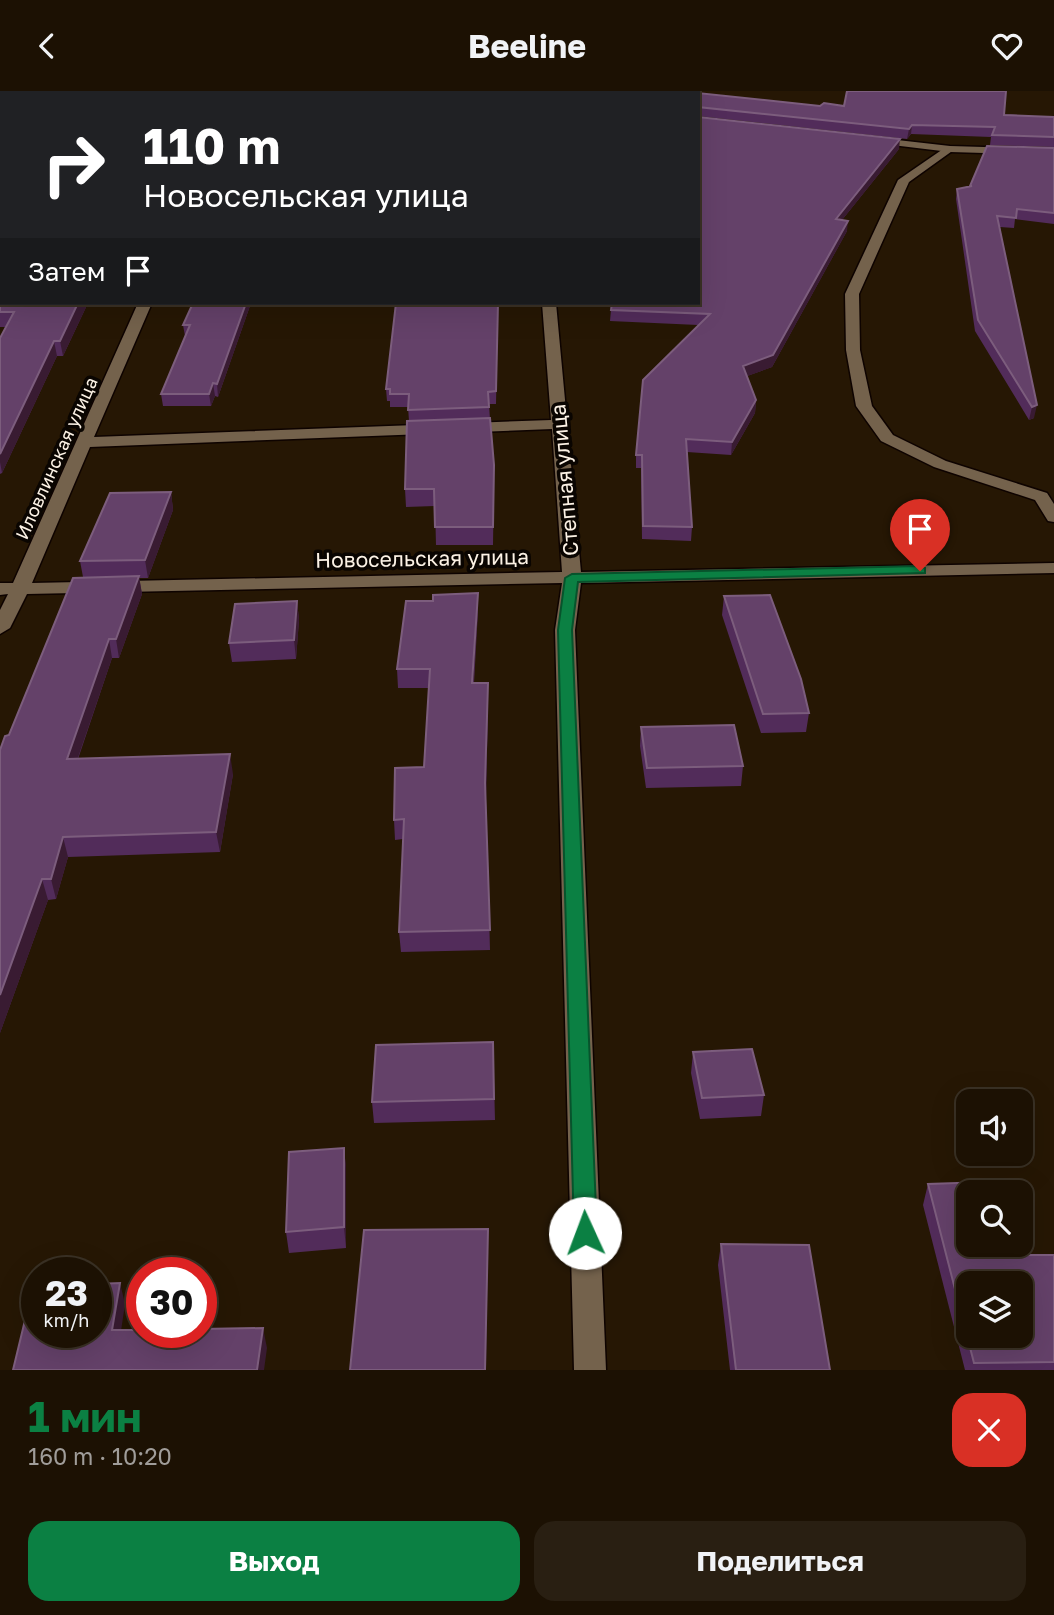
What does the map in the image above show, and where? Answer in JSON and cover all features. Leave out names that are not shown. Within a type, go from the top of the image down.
[{"type":"street","points":[[857,139],[950,149],[1054,152]]},
{"type":"street","points":[[950,149],[904,180],[852,294],[853,350],[864,406],[887,438],[940,464],[1041,497],[1054,517]]},
{"type":"street","name":"Иловлинская улица","points":[[0,628],[20,589],[144,305]]},
{"type":"street","name":"Степная улица","points":[[549,305],[572,578],[565,630],[590,1370]]},
{"type":"street","points":[[85,442],[559,424]]},
{"type":"street","name":"Новосельская улица","points":[[0,589],[1054,568]]},
{"type":"building","points":[[847,91],[1006,91],[1004,115],[1054,117],[1054,137],[992,135],[995,127],[912,125],[909,129],[700,107],[700,93],[820,106],[824,103],[844,106]]},
{"type":"building","points":[[700,117],[900,139],[836,219],[848,221],[773,355],[743,366],[756,400],[732,442],[686,439],[692,527],[643,526],[642,455],[636,455],[643,380],[710,314],[611,310],[612,305],[700,305]]},
{"type":"building","points":[[987,146],[1054,148],[1054,213],[1017,209],[1016,218],[997,216],[1037,405],[1032,407],[978,320],[957,189],[972,186]]},
{"type":"building","points":[[0,305],[77,305],[60,341],[54,341],[0,454],[0,338],[14,312],[0,312]]},
{"type":"building","points":[[192,305],[245,305],[217,384],[213,383],[209,394],[161,394],[190,325],[183,325]]},
{"type":"building","points":[[396,305],[498,305],[496,391],[488,392],[489,407],[408,410],[409,394],[390,394],[390,389],[386,389]]},
{"type":"building","points":[[490,418],[494,465],[493,527],[435,527],[434,489],[405,489],[407,421]]},
{"type":"building","points":[[171,492],[145,560],[80,561],[110,493]]},
{"type":"building","points":[[139,576],[116,639],[109,639],[67,759],[230,754],[216,832],[63,837],[51,879],[42,879],[0,995],[0,750],[5,736],[9,735],[73,578]]},
{"type":"building","points":[[478,593],[472,683],[488,683],[485,783],[490,930],[399,932],[404,819],[394,820],[395,768],[424,767],[430,669],[397,669],[406,601],[433,601],[433,595]]},
{"type":"building","points":[[770,595],[801,679],[809,713],[763,714],[724,596]]},
{"type":"building","points":[[297,601],[294,640],[229,643],[235,604]]},
{"type":"building","points":[[734,725],[743,766],[647,768],[641,727]]},
{"type":"building","points":[[493,1042],[494,1099],[372,1102],[376,1045]]},
{"type":"building","points":[[752,1049],[764,1095],[702,1098],[693,1052]]},
{"type":"building","points":[[344,1148],[344,1227],[286,1232],[289,1152]]},
{"type":"building","points":[[956,1183],[956,1257],[1054,1255],[1054,1362],[974,1363],[970,1348],[1033,1348],[1033,1271],[956,1271],[956,1293],[928,1184]]},
{"type":"building","points":[[488,1229],[485,1370],[350,1370],[364,1230]]},
{"type":"building","points":[[721,1244],[809,1245],[830,1370],[736,1370]]},
{"type":"building","points":[[112,1283],[120,1283],[112,1330]]},
{"type":"building","points":[[263,1328],[257,1370],[13,1370],[21,1337],[21,1348],[112,1348],[112,1330],[126,1330],[126,1348],[217,1348],[217,1329]]},
{"type":"route","points":[[585,1233],[565,630],[572,578],[920,571]]}]
